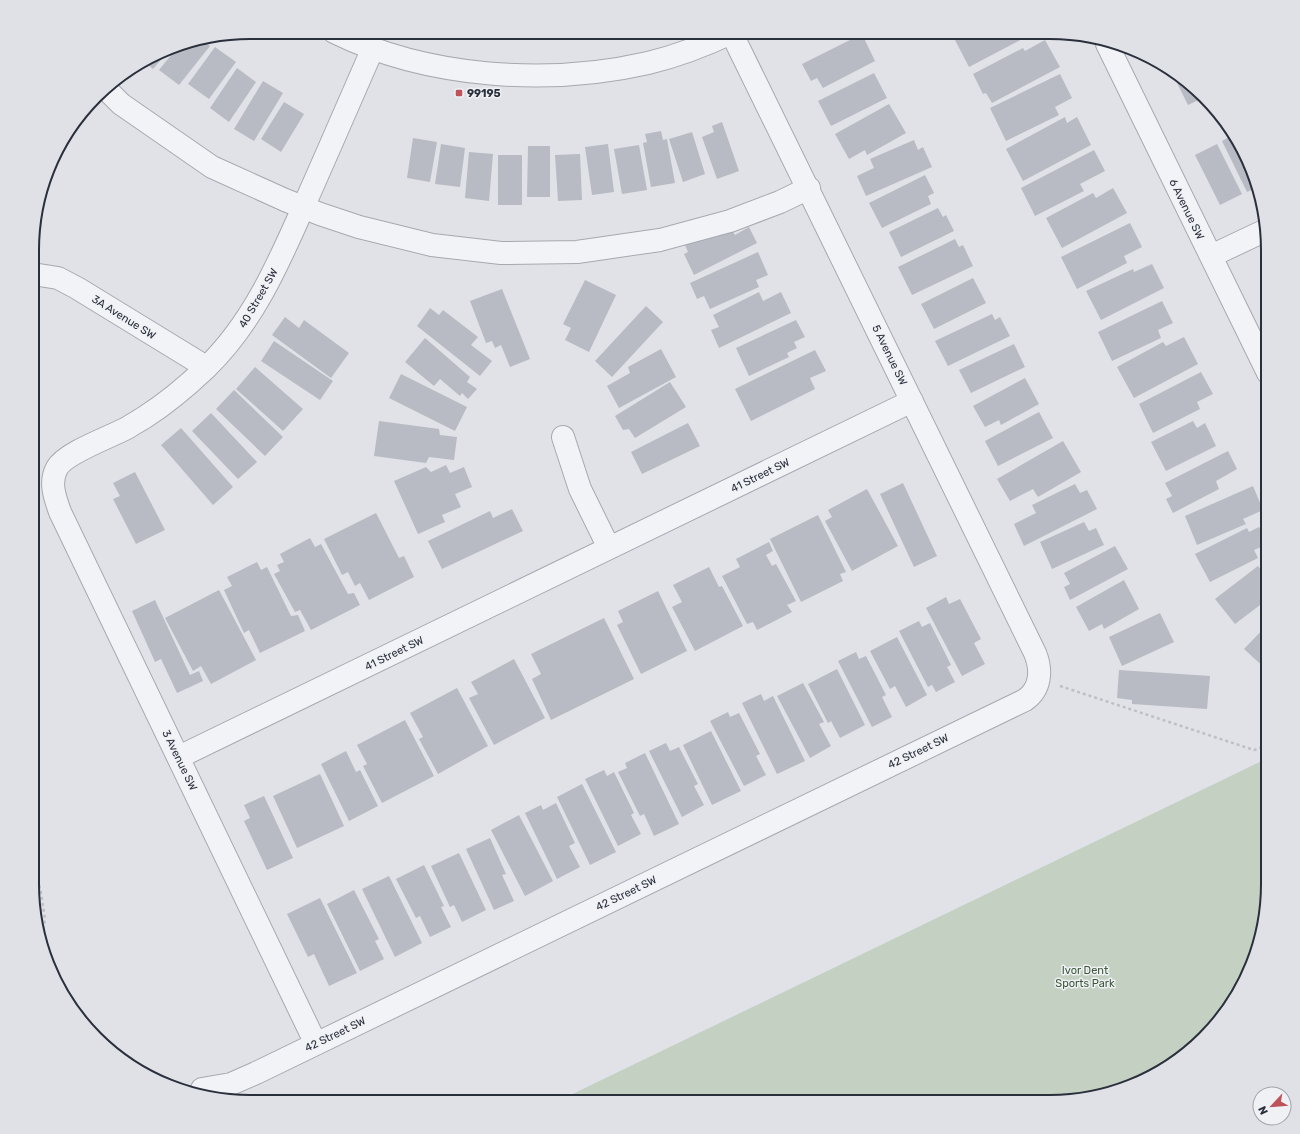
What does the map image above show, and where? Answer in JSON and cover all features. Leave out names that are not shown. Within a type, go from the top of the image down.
[{"type":"street","points":[[351,39],[395,56],[453,69],[532,76],[575,74],[611,70],[649,63],[687,52],[718,39]]},
{"type":"street","name":"5 Avenue SW","points":[[735,39],[1036,653],[1039,662],[1039,679]]},
{"type":"street","name":"6 Avenue SW","points":[[1109,47],[1261,359]]},
{"type":"street","name":"40 Street SW","points":[[54,475],[57,468],[63,461],[75,453],[128,427],[146,416],[185,387],[225,348],[252,312],[267,286],[303,208],[373,48]]},
{"type":"street","points":[[110,92],[121,104],[212,167],[303,208],[359,227],[432,245],[501,253],[577,252],[660,240],[730,221],[780,202],[809,188]]},
{"type":"street","points":[[1211,256],[1260,233]]},
{"type":"street","name":"3A Avenue SW","points":[[39,275],[58,278],[77,288],[206,367]]},
{"type":"street","name":"41 Street SW","points":[[179,757],[912,401]]},
{"type":"street","points":[[563,437],[580,489],[609,548]]},
{"type":"street","name":"3 Avenue SW","points":[[54,475],[54,498],[60,512],[316,1044]]},
{"type":"street","name":"42 Street SW","points":[[202,1089],[231,1084],[316,1044],[1025,700],[1032,695],[1039,679]]},
{"type":"path","points":[[1039,679],[1254,750],[1261,748]]},
{"type":"path","points":[[39,885],[45,919],[44,928]]},
{"type":"green space","name":"Ivor Dent Sports Park","points":[[1261,761],[1261,898],[1254,938],[1245,965],[1225,1001],[1209,1023],[1189,1043],[1155,1067],[1131,1079],[1104,1088],[1064,1095],[570,1095]]},
{"type":"building","points":[[852,39],[864,39],[875,61],[823,88],[817,78],[811,81],[802,64]]},
{"type":"building","points":[[955,39],[1022,39],[969,67]]},
{"type":"building","points":[[1045,40],[1060,67],[992,103],[986,93],[983,94],[973,74],[1023,48],[1025,51]]},
{"type":"building","points":[[207,43],[210,46],[179,85],[159,70],[172,54]]},
{"type":"building","points":[[215,47],[236,62],[209,99],[188,84]]},
{"type":"building","points":[[162,59],[153,69],[149,65]]},
{"type":"building","points":[[237,68],[256,82],[229,122],[210,108]]},
{"type":"building","points":[[874,73],[887,98],[831,126],[818,101]]},
{"type":"building","points":[[1060,74],[1072,98],[1055,107],[1059,115],[1006,141],[990,108]]},
{"type":"building","points":[[263,81],[283,93],[254,141],[234,129]]},
{"type":"building","points":[[1177,83],[1189,91],[1198,100],[1188,105]]},
{"type":"building","points":[[284,102],[304,114],[281,152],[261,139]]},
{"type":"building","points":[[889,104],[906,133],[867,155],[865,150],[849,159],[835,134]]},
{"type":"building","points":[[1065,117],[1067,123],[1077,117],[1091,145],[1023,181],[1006,149]]},
{"type":"building","points":[[722,122],[739,171],[717,179],[702,137],[714,132],[712,126]]},
{"type":"building","points":[[661,131],[663,140],[667,139],[675,183],[651,187],[643,143],[647,142],[645,134]]},
{"type":"building","points":[[692,132],[705,174],[683,182],[669,139]]},
{"type":"building","points":[[413,138],[437,142],[430,182],[407,178]]},
{"type":"building","points":[[1228,138],[1233,145],[1245,169],[1252,190],[1247,192],[1222,141]]},
{"type":"building","points":[[914,140],[918,150],[923,147],[932,167],[866,196],[857,176],[874,168],[870,159]]},
{"type":"building","points":[[441,144],[465,148],[460,187],[435,184]]},
{"type":"building","points":[[608,144],[614,192],[592,195],[585,147]]},
{"type":"building","points":[[1217,144],[1242,194],[1220,205],[1195,155]]},
{"type":"building","points":[[639,145],[647,190],[622,194],[614,149]]},
{"type":"building","points":[[528,146],[550,146],[550,197],[527,197]]},
{"type":"building","points":[[1094,150],[1105,171],[1080,184],[1084,191],[1035,216],[1021,188]]},
{"type":"building","points":[[469,152],[493,154],[489,201],[465,198]]},
{"type":"building","points":[[580,154],[582,200],[558,201],[555,155]]},
{"type":"building","points":[[498,155],[522,155],[522,205],[498,205]]},
{"type":"building","points":[[925,175],[934,193],[928,196],[931,204],[882,228],[869,203]]},
{"type":"building","points":[[1113,188],[1127,213],[1062,248],[1046,218],[1093,193],[1096,198]]},
{"type":"building","points":[[938,208],[943,217],[946,215],[954,231],[901,257],[889,232]]},
{"type":"building","points":[[1130,223],[1142,247],[1124,256],[1127,263],[1077,289],[1061,257]]},
{"type":"building","points":[[749,227],[757,243],[694,275],[684,254],[688,252],[685,245],[731,228],[735,235]]},
{"type":"building","points":[[955,239],[959,247],[963,245],[973,266],[912,295],[898,267]]},
{"type":"building","points":[[758,252],[768,275],[756,280],[759,287],[710,309],[704,296],[697,299],[690,283]]},
{"type":"building","points":[[1152,264],[1164,288],[1101,320],[1086,291],[1133,269],[1134,272]]},
{"type":"building","points":[[973,278],[986,303],[934,329],[921,304]]},
{"type":"building","points":[[585,280],[616,295],[589,352],[565,340],[571,328],[563,324]]},
{"type":"building","points":[[502,289],[530,359],[510,367],[501,345],[495,348],[492,341],[486,343],[470,301]]},
{"type":"building","points":[[759,292],[763,301],[781,292],[791,313],[719,348],[711,330],[719,327],[713,315]]},
{"type":"building","points":[[1162,301],[1173,323],[1158,330],[1161,338],[1112,361],[1098,332]]},
{"type":"building","points":[[646,306],[663,322],[612,377],[595,361]]},
{"type":"building","points":[[430,308],[439,315],[443,310],[478,337],[471,345],[492,361],[480,376],[417,326]]},
{"type":"building","points":[[992,314],[995,320],[1000,317],[1010,336],[948,366],[935,341]]},
{"type":"building","points":[[285,317],[299,328],[304,320],[349,353],[331,378],[272,335]]},
{"type":"building","points":[[796,320],[805,337],[794,342],[797,348],[787,353],[789,357],[749,376],[736,348]]},
{"type":"building","points":[[1184,337],[1198,364],[1134,398],[1117,367],[1163,342],[1166,346]]},
{"type":"building","points":[[425,338],[470,377],[467,382],[477,389],[468,399],[462,393],[460,396],[440,379],[434,386],[405,362]]},
{"type":"building","points":[[274,341],[333,381],[320,400],[261,361]]},
{"type":"building","points":[[1014,344],[1025,367],[971,393],[959,370]]},
{"type":"building","points":[[661,349],[676,377],[619,408],[607,386],[630,373],[628,367]]},
{"type":"building","points":[[815,350],[826,371],[810,378],[815,389],[751,421],[735,389]]},
{"type":"building","points":[[255,367],[303,409],[283,431],[236,389]]},
{"type":"building","points":[[1201,372],[1213,394],[1197,402],[1200,409],[1153,433],[1139,404]]},
{"type":"building","points":[[401,374],[467,407],[455,431],[389,398]]},
{"type":"building","points":[[1025,378],[1039,404],[1001,425],[999,420],[985,427],[973,406]]},
{"type":"building","points":[[670,382],[686,407],[635,438],[629,429],[623,430],[615,416]]},
{"type":"building","points":[[234,390],[283,437],[265,456],[216,409]]},
{"type":"building","points":[[1039,412],[1053,438],[998,466],[985,441]]},
{"type":"building","points":[[211,413],[257,462],[238,479],[192,431]]},
{"type":"building","points":[[379,421],[439,429],[440,435],[457,437],[454,460],[429,457],[426,463],[374,456]]},
{"type":"building","points":[[1193,421],[1197,428],[1205,423],[1216,446],[1166,471],[1151,442]]},
{"type":"building","points":[[688,423],[700,446],[642,474],[631,452]]},
{"type":"building","points":[[181,428],[233,487],[213,505],[161,445]]},
{"type":"building","points":[[1063,441],[1081,472],[1038,497],[1033,489],[1010,501],[997,479]]},
{"type":"building","points":[[1228,451],[1237,469],[1216,481],[1219,489],[1173,513],[1166,499],[1172,496],[1165,483]]},
{"type":"building","points":[[446,465],[450,473],[464,467],[472,487],[455,494],[461,507],[442,515],[445,522],[418,534],[394,481],[426,467],[431,472]]},
{"type":"building","points":[[135,472],[165,530],[136,544],[113,499],[120,496],[113,483]]},
{"type":"building","points":[[903,483],[937,556],[914,567],[880,494]]},
{"type":"building","points":[[1075,484],[1080,493],[1087,490],[1097,509],[1024,546],[1014,524],[1036,513],[1032,505]]},
{"type":"building","points":[[1253,486],[1261,505],[1261,511],[1243,519],[1246,524],[1197,545],[1185,516]]},
{"type":"building","points":[[867,489],[898,546],[852,571],[825,521],[832,517],[828,510]]},
{"type":"building","points":[[512,509],[523,531],[442,569],[428,541],[490,511],[493,518]]},
{"type":"building","points":[[376,513],[399,558],[404,556],[414,577],[369,600],[360,583],[355,586],[348,572],[342,575],[324,539]]},
{"type":"building","points":[[818,515],[846,572],[840,574],[843,581],[801,602],[770,539]]},
{"type":"building","points":[[1084,522],[1089,531],[1096,528],[1104,545],[1052,569],[1040,542]]},
{"type":"building","points":[[1259,527],[1261,531],[1261,547],[1254,550],[1258,558],[1210,582],[1195,554],[1247,528],[1249,532]]},
{"type":"building","points":[[310,538],[315,547],[321,544],[348,594],[354,593],[360,605],[311,630],[300,610],[295,612],[274,574],[280,571],[277,565],[284,562],[280,554]]},
{"type":"building","points":[[769,542],[773,551],[766,555],[772,566],[776,564],[796,601],[787,605],[792,612],[757,630],[753,622],[747,624],[722,576],[740,567],[736,559]]},
{"type":"building","points":[[1115,546],[1128,569],[1070,600],[1064,587],[1070,584],[1064,573]]},
{"type":"building","points":[[257,562],[261,570],[267,567],[291,616],[298,615],[305,631],[260,653],[249,630],[244,633],[224,590],[232,586],[227,577]]},
{"type":"building","points":[[1258,566],[1261,570],[1261,604],[1235,624],[1215,599]]},
{"type":"building","points":[[709,567],[719,587],[722,586],[743,626],[695,651],[672,607],[682,602],[673,585]]},
{"type":"building","points":[[1124,580],[1139,609],[1104,629],[1102,624],[1089,631],[1076,607]]},
{"type":"building","points":[[219,590],[256,660],[211,684],[201,666],[193,671],[165,618]]},
{"type":"building","points":[[658,591],[687,651],[641,674],[617,625],[623,622],[618,611]]},
{"type":"building","points":[[946,597],[949,604],[960,599],[981,639],[974,643],[985,664],[962,676],[926,608]]},
{"type":"building","points":[[155,600],[190,675],[199,671],[203,681],[177,693],[161,659],[155,662],[132,611]]},
{"type":"building","points":[[1160,613],[1174,642],[1122,666],[1109,637]]},
{"type":"building","points":[[604,618],[634,679],[551,720],[532,679],[541,674],[531,654]]},
{"type":"building","points":[[919,621],[922,627],[930,623],[951,665],[947,667],[955,682],[936,692],[932,685],[928,687],[899,631]]},
{"type":"building","points":[[1261,631],[1261,665],[1244,649]]},
{"type":"building","points":[[897,637],[927,695],[906,707],[895,686],[890,689],[870,651]]},
{"type":"building","points":[[856,652],[859,659],[866,656],[886,695],[882,697],[892,717],[872,727],[838,661]]},
{"type":"building","points":[[514,659],[545,718],[494,745],[469,698],[478,694],[471,682]]},
{"type":"building","points":[[837,669],[865,725],[840,738],[831,721],[828,723],[808,684]]},
{"type":"building","points":[[1119,670],[1210,676],[1207,709],[1132,704],[1132,700],[1117,698]]},
{"type":"building","points":[[803,683],[824,722],[819,724],[831,746],[810,758],[777,696]]},
{"type":"building","points":[[457,688],[488,746],[438,774],[419,739],[423,737],[410,713]]},
{"type":"building","points":[[761,694],[764,701],[773,696],[805,761],[777,774],[742,703]]},
{"type":"building","points":[[728,712],[730,717],[739,713],[760,754],[756,756],[766,775],[744,786],[710,721]]},
{"type":"building","points":[[405,720],[434,776],[382,803],[363,766],[367,764],[357,745]]},
{"type":"building","points":[[711,731],[741,791],[712,805],[683,745]]},
{"type":"building","points":[[666,743],[670,751],[679,747],[698,784],[694,786],[704,805],[682,817],[649,751]]},
{"type":"building","points":[[346,751],[356,772],[360,770],[378,806],[349,821],[321,764]]},
{"type":"building","points":[[645,753],[679,824],[654,836],[644,814],[640,816],[618,772],[627,768],[625,763]]},
{"type":"building","points":[[604,770],[607,776],[614,772],[634,813],[631,815],[641,834],[618,846],[585,779]]},
{"type":"building","points":[[320,774],[344,826],[297,848],[273,796]]},
{"type":"building","points":[[582,784],[616,852],[590,865],[557,797]]},
{"type":"building","points":[[264,796],[293,858],[267,870],[244,821],[250,818],[244,805]]},
{"type":"building","points":[[556,803],[575,843],[569,846],[580,867],[557,879],[525,813],[541,805],[543,810]]},
{"type":"building","points":[[519,815],[553,881],[525,896],[491,830]]},
{"type":"building","points":[[490,838],[506,874],[502,875],[514,901],[494,910],[466,849]]},
{"type":"building","points":[[459,853],[486,910],[462,922],[454,905],[450,907],[431,866]]},
{"type":"building","points":[[424,865],[444,906],[441,907],[451,927],[430,937],[420,916],[416,918],[396,879]]},
{"type":"building","points":[[389,876],[422,943],[395,957],[362,889]]},
{"type":"building","points":[[354,890],[379,939],[375,941],[384,959],[360,971],[327,904]]},
{"type":"building","points":[[320,898],[357,973],[329,986],[314,954],[308,957],[287,914]]},
{"type":"place","name":"99195","points":[[459,93]]}]
